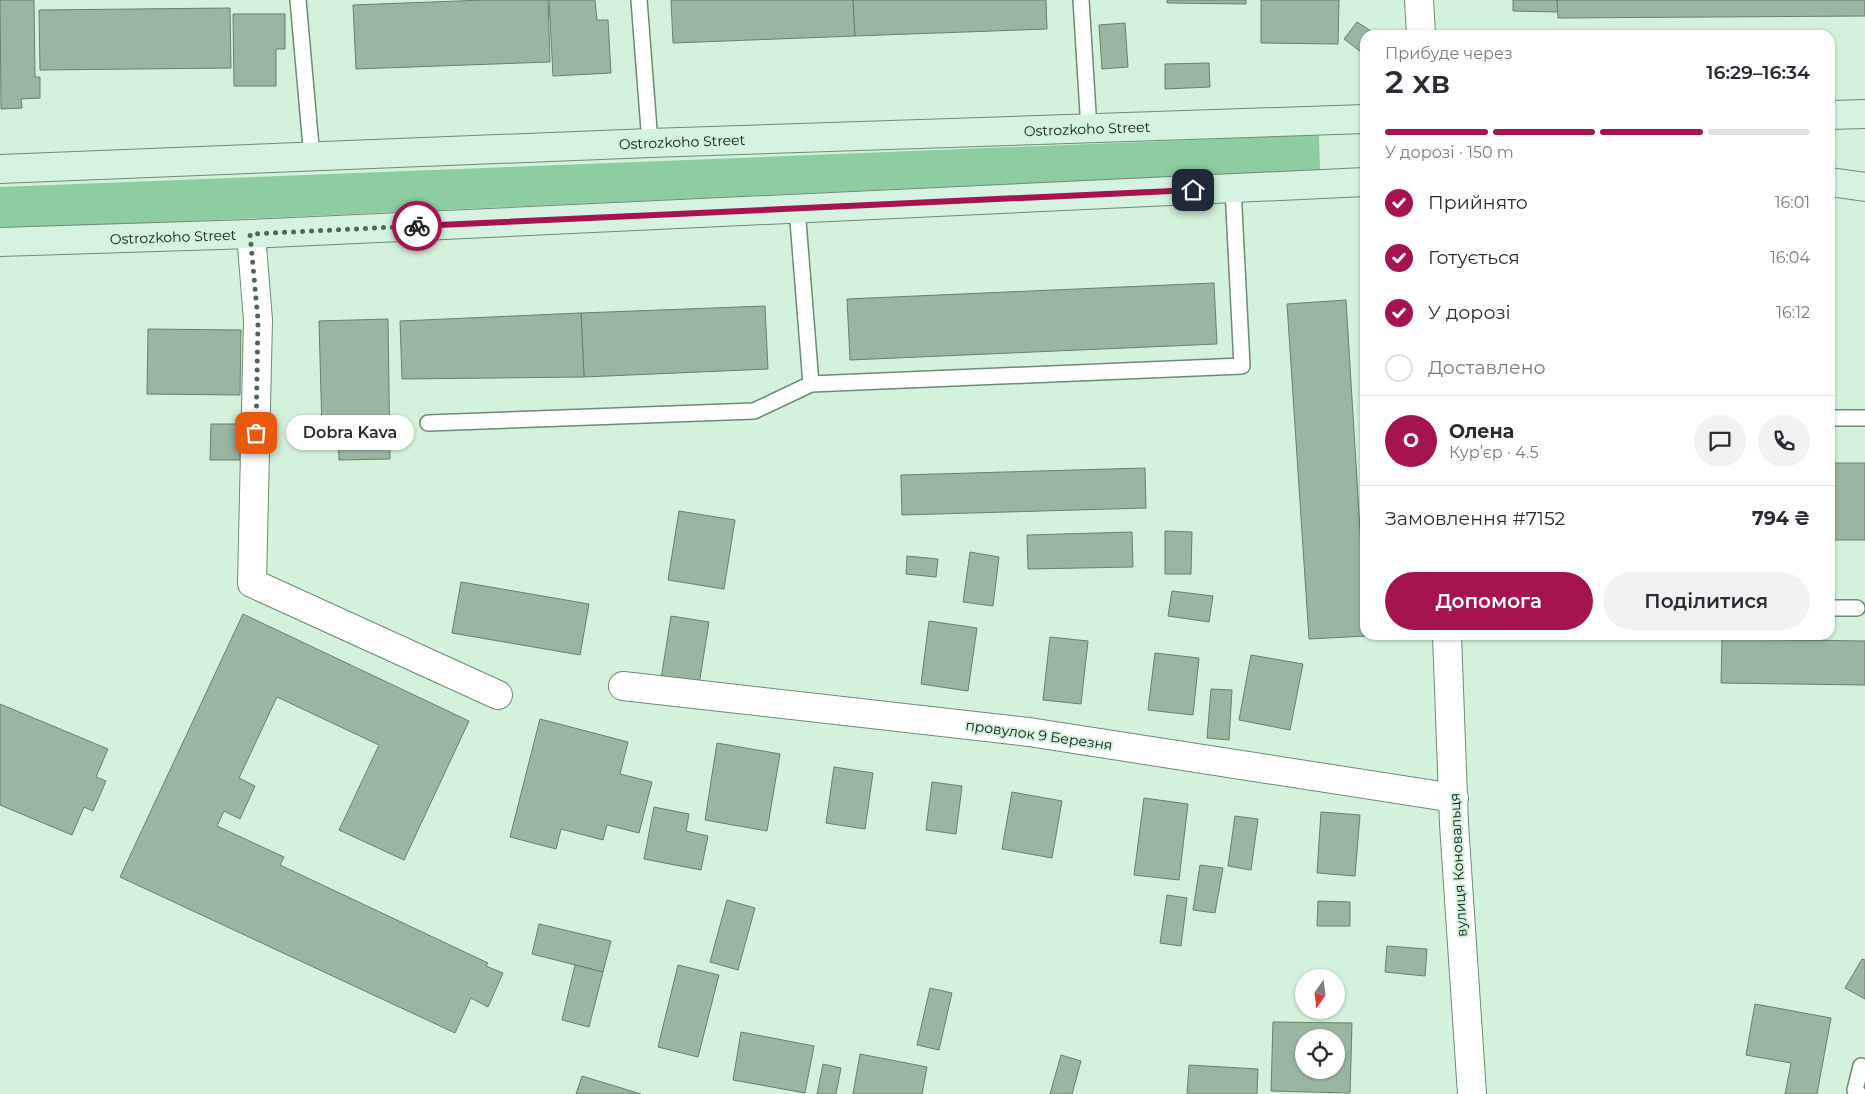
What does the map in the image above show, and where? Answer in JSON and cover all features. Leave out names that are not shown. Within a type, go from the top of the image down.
[{"type":"main road","points":[[1835,115],[1865,114]]},
{"type":"main road","name":"Ostrozkoho Street","points":[[0,170],[650,142],[1360,119]]},
{"type":"main road","points":[[1835,172],[1865,169]]},
{"type":"main road","name":"Ostrozkoho Street","points":[[0,242],[250,234],[1360,182]]},
{"type":"main road","points":[[1835,183],[1865,187]]},
{"type":"street","points":[[1419,0],[1421,30]]},
{"type":"street","points":[[250,234],[258,320],[252,583],[498,695]]},
{"type":"street","name":"вулиця Коновальця","points":[[1447,640],[1454,798],[1472,1094]]},
{"type":"street","name":"провулок 9 Березня","points":[[623,686],[1029,732],[1454,798]]},
{"type":"lane","points":[[298,0],[312,158]]},
{"type":"lane","points":[[639,0],[650,142]]},
{"type":"lane","points":[[1081,0],[1090,129]]},
{"type":"lane","points":[[428,422],[754,411],[811,384],[1242,366],[1233,188]]},
{"type":"lane","points":[[797,208],[811,384]]},
{"type":"lane","points":[[1835,418],[1865,418]]},
{"type":"lane","points":[[1835,608],[1857,608]]},
{"type":"lane","points":[[1859,1094],[1855,1090],[1861,1066]]},
{"type":"green space","points":[[1319,135],[1320,170],[0,230],[0,187]]},
{"type":"building","points":[[0,0],[34,0],[35,77],[40,77],[40,98],[21,99],[22,108],[1,109]]},
{"type":"building","points":[[484,0],[548,0],[550,62],[356,69],[353,5]]},
{"type":"building","points":[[549,0],[595,0],[597,20],[608,20],[611,73],[553,76]]},
{"type":"building","points":[[671,0],[853,0],[855,36],[673,43]]},
{"type":"building","points":[[853,0],[1046,0],[1047,29],[855,36]]},
{"type":"building","points":[[1167,0],[1246,0],[1246,4],[1167,3]]},
{"type":"building","points":[[1261,0],[1339,0],[1338,44],[1261,43]]},
{"type":"building","points":[[1513,0],[1557,0],[1558,12],[1513,11]]},
{"type":"building","points":[[1557,0],[1865,0],[1865,16],[1558,18]]},
{"type":"building","points":[[230,8],[231,68],[40,70],[39,10]]},
{"type":"building","points":[[233,14],[285,14],[285,49],[276,49],[276,86],[234,86]]},
{"type":"building","points":[[1357,22],[1369,30],[1360,30],[1360,51],[1344,39]]},
{"type":"building","points":[[1125,23],[1128,67],[1102,69],[1099,25]]},
{"type":"building","points":[[1209,63],[1210,87],[1165,89],[1165,64]]},
{"type":"building","points":[[1214,283],[1217,344],[850,360],[847,299]]},
{"type":"building","points":[[1346,300],[1360,530],[1360,636],[1309,639],[1287,304]]},
{"type":"building","points":[[765,306],[768,369],[584,377],[581,313]]},
{"type":"building","points":[[581,313],[584,377],[402,379],[400,321]]},
{"type":"building","points":[[388,319],[390,459],[339,460],[338,430],[322,431],[319,321]]},
{"type":"building","points":[[148,329],[241,330],[240,395],[147,394]]},
{"type":"building","points":[[211,424],[240,424],[240,460],[210,460]]},
{"type":"building","points":[[1835,463],[1865,463],[1865,540],[1835,540]]},
{"type":"building","points":[[1145,468],[1146,508],[902,515],[901,475]]},
{"type":"building","points":[[679,511],[735,520],[724,589],[668,580]]},
{"type":"building","points":[[1165,531],[1192,532],[1191,574],[1165,574]]},
{"type":"building","points":[[1132,532],[1133,567],[1028,569],[1027,535]]},
{"type":"building","points":[[970,552],[999,557],[993,606],[963,602]]},
{"type":"building","points":[[907,556],[938,559],[936,577],[906,574]]},
{"type":"building","points":[[461,582],[589,604],[580,655],[452,633]]},
{"type":"building","points":[[1172,591],[1213,596],[1209,622],[1168,616]]},
{"type":"building","points":[[243,614],[469,721],[404,860],[339,830],[379,745],[277,697],[239,778],[255,786],[240,819],[224,811],[217,826],[284,857],[280,865],[488,963],[486,966],[503,973],[488,1007],[471,998],[455,1033],[120,877]]},
{"type":"building","points":[[671,616],[709,622],[699,685],[661,679]]},
{"type":"building","points":[[929,621],[977,628],[968,691],[921,684]]},
{"type":"building","points":[[1050,637],[1088,641],[1081,704],[1043,700]]},
{"type":"building","points":[[1722,640],[1865,641],[1865,685],[1721,683]]},
{"type":"building","points":[[1155,653],[1199,658],[1193,715],[1148,710]]},
{"type":"building","points":[[1251,655],[1303,664],[1290,730],[1239,720]]},
{"type":"building","points":[[1211,689],[1232,690],[1229,740],[1207,738]]},
{"type":"building","points":[[0,704],[108,749],[96,777],[106,781],[93,811],[84,807],[72,835],[0,805]]},
{"type":"building","points":[[540,719],[628,742],[620,774],[652,782],[639,833],[607,825],[603,840],[561,829],[556,849],[510,837]]},
{"type":"building","points":[[717,743],[780,754],[767,831],[705,820]]},
{"type":"building","points":[[834,767],[873,773],[865,829],[826,823]]},
{"type":"building","points":[[932,782],[962,786],[956,834],[926,830]]},
{"type":"building","points":[[1012,792],[1062,801],[1052,858],[1002,849]]},
{"type":"building","points":[[1144,798],[1188,804],[1179,880],[1134,875]]},
{"type":"building","points":[[654,807],[689,814],[686,831],[708,836],[701,870],[644,859]]},
{"type":"building","points":[[1321,812],[1360,815],[1355,876],[1317,873]]},
{"type":"building","points":[[1235,816],[1258,819],[1251,870],[1228,866]]},
{"type":"building","points":[[1200,865],[1223,868],[1215,913],[1193,910]]},
{"type":"building","points":[[1167,895],[1187,898],[1181,946],[1160,943]]},
{"type":"building","points":[[727,900],[755,908],[738,970],[710,962]]},
{"type":"building","points":[[1318,901],[1350,902],[1350,926],[1317,926]]},
{"type":"building","points":[[539,924],[611,941],[603,972],[532,954]]},
{"type":"building","points":[[1387,946],[1427,949],[1425,976],[1385,972]]},
{"type":"building","points":[[1862,959],[1865,960],[1865,999],[1845,988]]},
{"type":"building","points":[[575,965],[603,972],[589,1027],[562,1020]]},
{"type":"building","points":[[678,965],[719,975],[698,1057],[658,1047]]},
{"type":"building","points":[[930,988],[952,993],[939,1050],[917,1045]]},
{"type":"building","points":[[1755,1004],[1831,1018],[1817,1094],[1785,1094],[1791,1063],[1746,1055]]},
{"type":"building","points":[[1273,1022],[1352,1023],[1350,1093],[1271,1091]]},
{"type":"building","points":[[741,1032],[814,1046],[805,1093],[733,1080]]},
{"type":"building","points":[[860,1054],[927,1067],[922,1094],[853,1094]]},
{"type":"building","points":[[1061,1055],[1081,1061],[1072,1094],[1050,1094]]},
{"type":"building","points":[[823,1064],[841,1068],[836,1094],[817,1094]]},
{"type":"building","points":[[1189,1065],[1258,1069],[1257,1094],[1187,1094]]},
{"type":"building","points":[[582,1076],[641,1094],[576,1094]]},
{"type":"way so far","points":[[256,433],[258,320],[250,234],[417,226]]},
{"type":"place","name":"Dobra Kava","points":[[256,433]]},
{"type":"route","points":[[417,226],[1193,190]]}]
